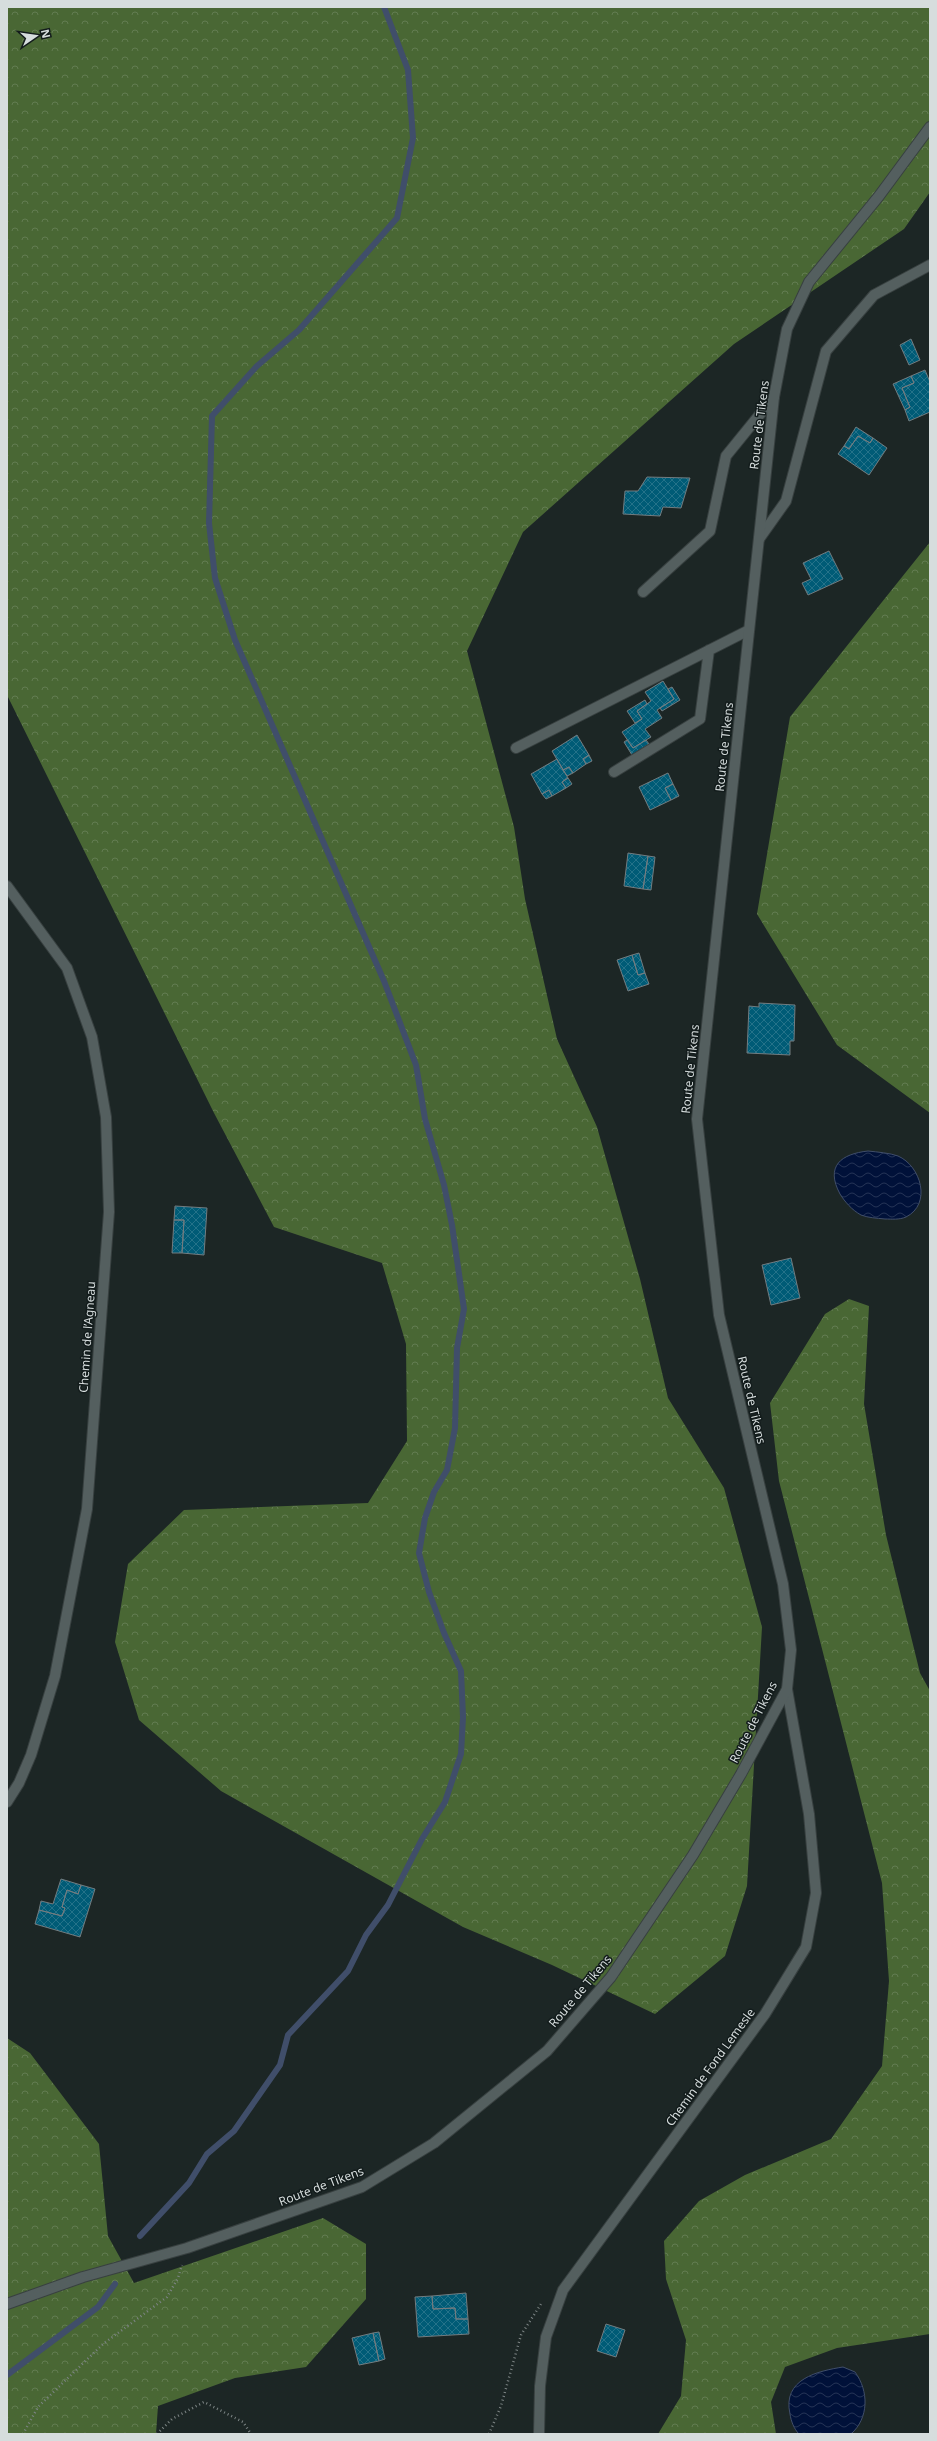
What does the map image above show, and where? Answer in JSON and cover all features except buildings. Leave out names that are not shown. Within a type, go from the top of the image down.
[{"type":"street","name":"Route de Tikens","points":[[7,2304],[83,2277],[187,2248],[362,2187],[434,2143],[547,2051],[611,1977],[693,1855],[741,1774],[787,1689],[791,1650],[783,1584],[719,1315],[697,1119],[774,397],[787,329],[809,282],[879,196],[930,127]]},
{"type":"street","points":[[759,539],[786,501],[826,351],[874,295],[930,265]]},
{"type":"street","points":[[643,592],[710,531],[726,456],[774,397]]},
{"type":"street","points":[[516,748],[750,630]]},
{"type":"street","points":[[614,772],[700,719],[709,650]]},
{"type":"street","name":"Chemin de l’Agneau","points":[[7,886],[67,968],[92,1037],[106,1117],[110,1212],[87,1509],[55,1676],[31,1755],[18,1784],[7,1802]]},
{"type":"street","name":"Chemin de Fond Lemesle","points":[[539,2434],[540,2386],[546,2337],[563,2290],[765,2014],[806,1947],[816,1893],[809,1814],[787,1689]]},
{"type":"path","points":[[23,2434],[38,2407],[103,2344],[167,2297],[178,2278],[187,2248]]},
{"type":"path","points":[[489,2434],[501,2406],[521,2335],[538,2306],[563,2290]]},
{"type":"path","points":[[157,2434],[172,2419],[204,2402],[243,2422],[251,2434]]},
{"type":"green space","points":[[7,7],[930,7],[930,192],[904,229],[734,344],[523,532],[467,651],[514,827],[525,899],[557,1039],[597,1127],[640,1279],[668,1398],[724,1488],[762,1627],[747,1886],[725,1956],[655,2014],[552,1965],[463,1927],[221,1791],[139,1720],[115,1642],[128,1564],[184,1510],[368,1503],[407,1441],[406,1344],[382,1263],[274,1227],[214,1113],[7,695]]},
{"type":"green space","points":[[930,542],[930,1113],[837,1045],[757,914],[790,717]]},
{"type":"green space","points":[[849,1299],[869,1306],[864,1404],[886,1535],[920,1673],[930,1691],[930,2334],[837,2348],[785,2367],[771,2402],[776,2434],[658,2434],[681,2396],[686,2340],[666,2279],[664,2241],[699,2201],[745,2175],[831,2139],[882,2066],[889,1981],[882,1883],[779,1481],[770,1403],[825,1314]]},
{"type":"green space","points":[[7,2038],[30,2053],[99,2144],[108,2236],[134,2283],[323,2218],[366,2244],[366,2299],[306,2367],[235,2378],[158,2406],[156,2434],[7,2434]]},
{"type":"water","points":[[868,1151],[898,1156],[913,1168],[920,1185],[921,1195],[919,1203],[914,1211],[906,1217],[898,1219],[885,1219],[861,1215],[849,1206],[840,1194],[834,1176],[838,1163],[850,1155]]},
{"type":"water","points":[[843,2367],[855,2372],[863,2387],[865,2396],[864,2412],[857,2428],[851,2434],[799,2434],[790,2417],[789,2402],[791,2392],[804,2379],[813,2374]]},
{"type":"waterway","points":[[140,2236],[189,2183],[207,2154],[234,2131],[280,2065],[288,2035],[348,1971],[366,1935],[388,1905],[422,1839],[445,1802],[461,1754],[463,1717],[461,1671],[444,1633],[429,1592],[419,1553],[425,1518],[434,1492],[447,1470],[455,1428],[457,1348],[464,1309],[452,1225],[444,1185],[425,1119],[416,1065],[384,981],[235,640],[215,578],[209,523],[212,416],[257,366],[299,330],[397,218],[413,138],[408,70],[384,7]]},
{"type":"waterway","points":[[7,2375],[98,2307],[115,2284]]}]
